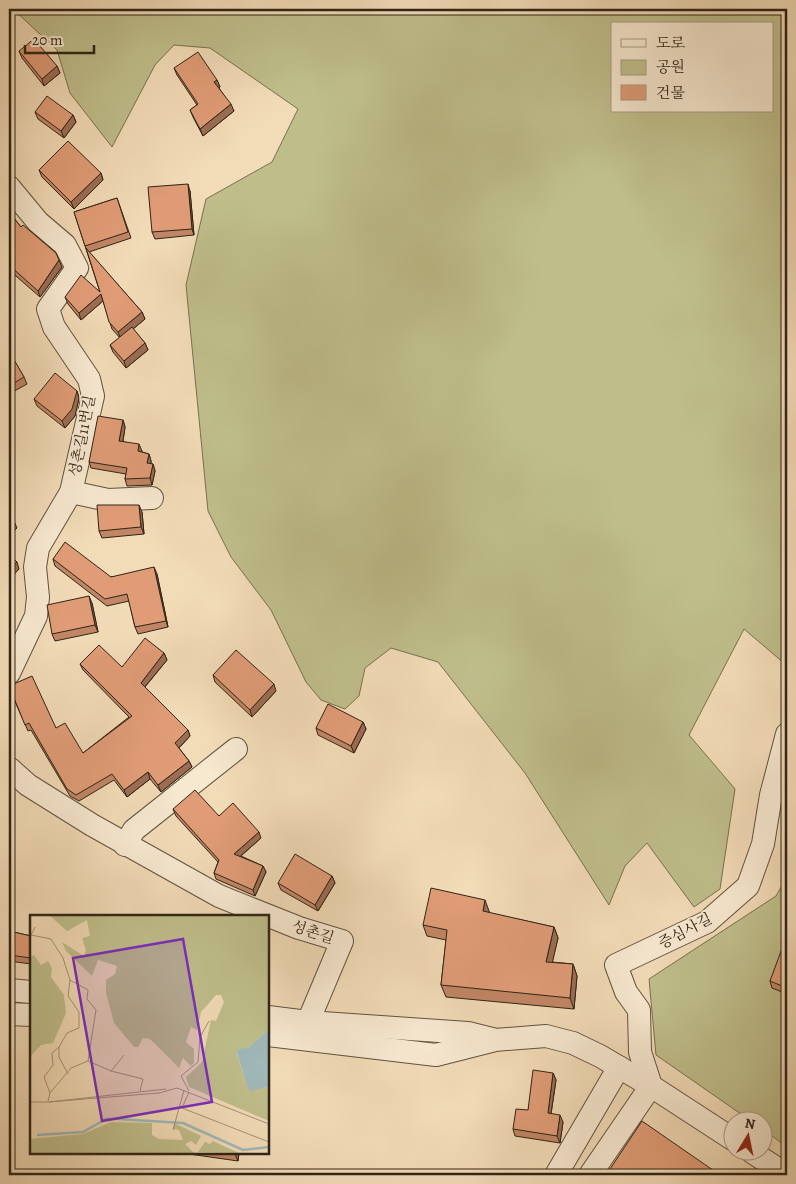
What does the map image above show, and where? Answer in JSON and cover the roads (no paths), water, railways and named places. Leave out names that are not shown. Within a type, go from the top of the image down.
[{"type":"street","name":"성촌길11번길","points":[[9,187],[38,222],[65,245],[77,268],[48,309],[54,327],[89,379],[93,396],[71,492],[38,548],[35,567],[38,597],[36,616],[9,673]]},
{"type":"street","name":"성촌길11번길","points":[[71,492],[108,500],[152,498]]},
{"type":"street","name":"증심사길","points":[[651,1086],[640,1052],[639,1010],[626,992],[616,965],[707,922],[748,886],[762,844],[787,734]]},
{"type":"street","points":[[125,845],[138,826],[236,749]]},
{"type":"street","name":"성촌길","points":[[9,768],[28,785],[125,845],[220,896],[267,915]]},
{"type":"street","name":"성촌길","points":[[269,916],[342,942],[308,1022]]},
{"type":"street","points":[[9,990],[30,992]]},
{"type":"street","points":[[9,1014],[30,1015]]},
{"type":"street","points":[[269,1017],[308,1022],[468,1033],[496,1040]]},
{"type":"street","points":[[269,1035],[436,1055],[496,1040],[546,1036],[573,1043],[619,1067],[724,1133]]},
{"type":"street","points":[[556,1175],[619,1067]]},
{"type":"street","points":[[590,1175],[651,1086]]},
{"type":"street","points":[[767,1162],[787,1175]]},
{"type":"waterway","points":[[27,1175],[32,1173],[46,1175]]}]
